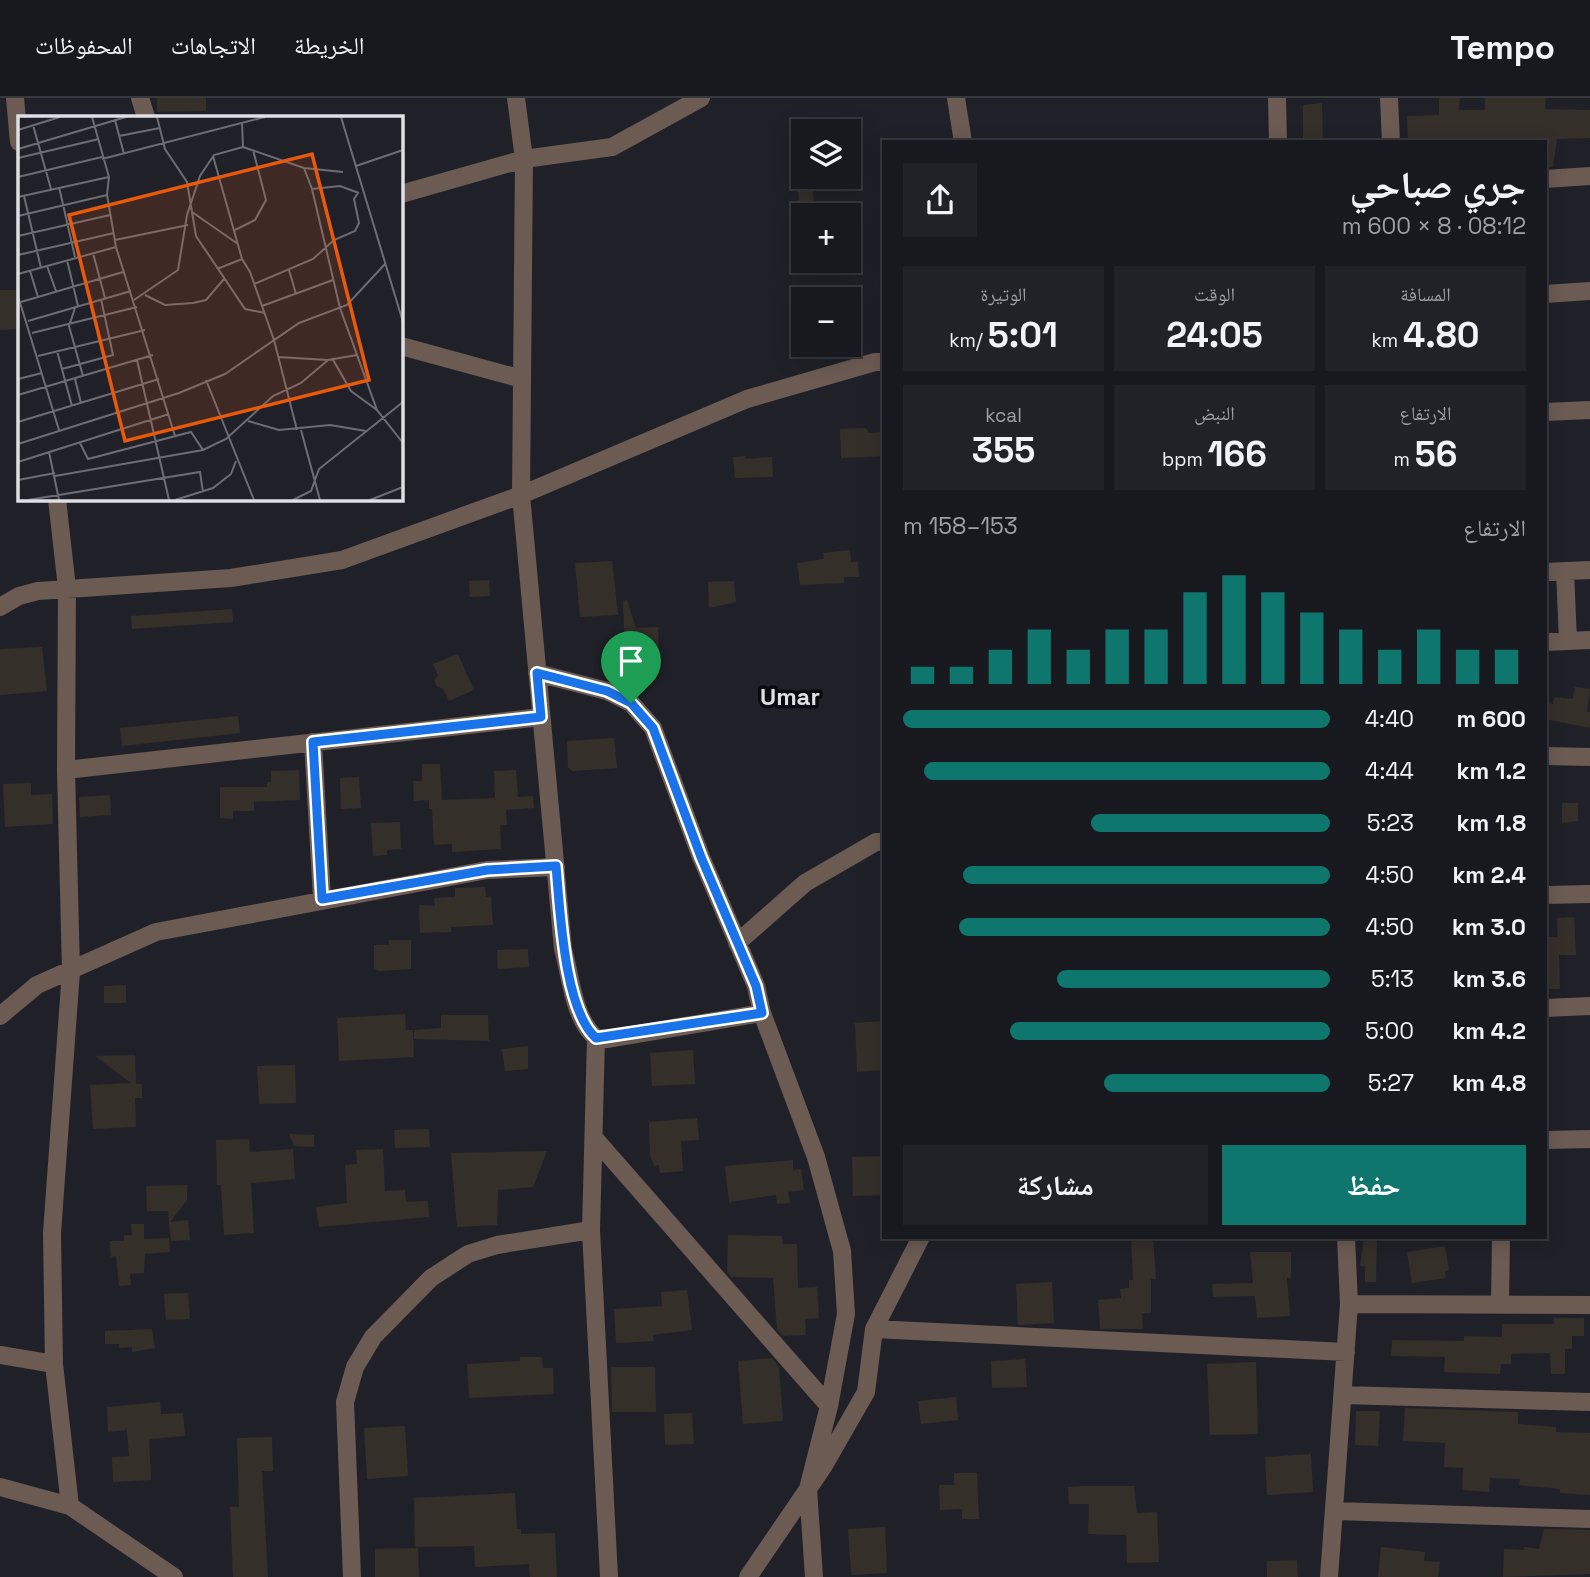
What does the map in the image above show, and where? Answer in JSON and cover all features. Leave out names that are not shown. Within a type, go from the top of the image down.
[{"type":"street","points":[[15,98],[18,131]]},
{"type":"street","points":[[140,98],[146,116]]},
{"type":"street","points":[[516,98],[524,159],[521,495],[563,949],[579,1009],[586,1030],[596,1038],[762,1013]]},
{"type":"street","points":[[402,194],[524,159],[612,148],[701,98]]},
{"type":"street","points":[[956,98],[963,140]]},
{"type":"street","points":[[1277,98],[1278,140]]},
{"type":"street","points":[[1389,98],[1391,140]]},
{"type":"street","points":[[1547,179],[1590,176]]},
{"type":"street","points":[[1547,294],[1590,291]]},
{"type":"street","points":[[402,345],[522,379]]},
{"type":"street","points":[[0,607],[19,596],[67,589],[231,578],[342,560],[521,495],[747,399],[882,362]]},
{"type":"street","points":[[1547,412],[1590,411]]},
{"type":"street","points":[[57,500],[67,589],[66,770],[71,971],[52,1233],[54,1364],[70,1506]]},
{"type":"street","points":[[1547,572],[1590,570]]},
{"type":"street","points":[[1565,571],[1568,641]]},
{"type":"street","points":[[1547,642],[1590,640]]},
{"type":"street","points":[[537,673],[607,691],[631,703],[653,728],[756,986],[762,1013],[816,1157],[842,1251],[846,1314],[830,1406],[808,1489],[814,1577]]},
{"type":"street","points":[[66,770],[541,717]]},
{"type":"street","points":[[313,742],[322,899]]},
{"type":"street","points":[[1547,756],[1590,757]]},
{"type":"street","points":[[737,943],[805,883],[876,842],[882,842]]},
{"type":"street","points":[[0,1016],[37,985],[156,932],[487,870],[556,866]]},
{"type":"street","points":[[1547,895],[1590,894]]},
{"type":"street","points":[[1547,1008],[1590,1006]]},
{"type":"street","points":[[596,1038],[591,1230],[609,1577]]},
{"type":"street","points":[[595,1139],[830,1406]]},
{"type":"street","points":[[1547,1140],[1590,1139]]},
{"type":"street","points":[[352,1577],[344,1411],[355,1367],[373,1337],[431,1278],[468,1254],[497,1245],[591,1230]]},
{"type":"street","points":[[748,1577],[808,1489],[866,1392],[874,1329],[919,1239]]},
{"type":"street","points":[[1329,1577],[1349,1304],[1346,1239]]},
{"type":"street","points":[[1500,1304],[1501,1239]]},
{"type":"street","points":[[1349,1304],[1590,1305]]},
{"type":"street","points":[[874,1329],[1346,1352]]},
{"type":"street","points":[[0,1356],[54,1364]]},
{"type":"street","points":[[1343,1395],[1590,1402]]},
{"type":"street","points":[[0,1487],[70,1506],[174,1577]]},
{"type":"street","points":[[1335,1511],[1590,1519]]},
{"type":"building","points":[[157,98],[206,98],[206,111],[157,112]]},
{"type":"building","points":[[1439,98],[1460,98],[1459,110],[1485,110],[1485,98],[1546,98],[1545,109],[1590,110],[1590,138],[1557,139],[1553,167],[1547,168],[1547,140],[1408,140],[1407,116],[1439,115]]},
{"type":"building","points":[[1322,103],[1323,140],[1303,140],[1303,105]]},
{"type":"building","points":[[798,189],[813,189],[814,203],[799,203]]},
{"type":"building","points":[[0,290],[18,290],[18,329],[0,330]]},
{"type":"building","points":[[866,428],[869,433],[882,432],[882,456],[841,458],[840,429]]},
{"type":"building","points":[[745,456],[746,459],[772,457],[773,477],[735,478],[733,457]]},
{"type":"building","points":[[850,550],[851,562],[858,562],[859,577],[844,577],[844,583],[800,585],[797,563],[824,559],[823,553]]},
{"type":"building","points":[[612,561],[618,615],[580,617],[575,563]]},
{"type":"building","points":[[489,580],[490,596],[470,597],[469,581]]},
{"type":"building","points":[[734,581],[736,602],[709,608],[708,582]]},
{"type":"building","points":[[627,600],[636,628],[658,627],[659,653],[625,654],[623,601]]},
{"type":"building","points":[[232,609],[233,622],[132,629],[131,616]]},
{"type":"building","points":[[42,647],[47,691],[0,695],[0,649]]},
{"type":"building","points":[[458,654],[474,690],[449,701],[434,680],[438,676],[433,664]]},
{"type":"building","points":[[1575,687],[1590,689],[1587,712],[1590,712],[1590,728],[1547,719],[1547,703],[1553,704],[1554,697],[1573,699]]},
{"type":"building","points":[[238,716],[240,733],[122,746],[120,728]]},
{"type":"building","points":[[614,738],[617,768],[572,771],[568,767],[567,741]]},
{"type":"building","points":[[422,764],[440,764],[442,800],[495,798],[494,771],[516,770],[518,797],[533,796],[534,808],[506,810],[507,825],[500,825],[501,849],[452,852],[452,844],[434,845],[429,800],[414,801],[413,781],[422,781]]},
{"type":"building","points":[[299,770],[300,800],[254,802],[254,811],[233,811],[233,819],[220,818],[220,787],[267,787],[267,782],[271,782],[271,771]]},
{"type":"building","points":[[359,777],[361,808],[341,809],[340,778]]},
{"type":"building","points":[[31,783],[31,795],[52,794],[53,824],[5,827],[3,784]]},
{"type":"building","points":[[110,795],[111,815],[80,817],[79,797]]},
{"type":"building","points":[[1562,803],[1578,803],[1578,821],[1562,823]]},
{"type":"building","points":[[400,822],[401,849],[387,850],[387,855],[373,856],[371,823]]},
{"type":"building","points":[[485,887],[486,897],[491,896],[493,925],[451,927],[451,932],[420,933],[419,905],[435,906],[434,898],[455,897],[455,888]]},
{"type":"building","points":[[1574,917],[1576,955],[1559,955],[1560,989],[1548,989],[1547,937],[1558,937],[1557,918]]},
{"type":"building","points":[[389,940],[411,940],[411,969],[378,971],[374,968],[374,945],[389,945]]},
{"type":"building","points":[[528,949],[529,967],[498,969],[497,950]]},
{"type":"building","points":[[126,985],[126,1003],[104,1003],[104,986]]},
{"type":"building","points":[[405,1014],[406,1030],[413,1030],[414,1057],[339,1061],[337,1018]]},
{"type":"building","points":[[441,1015],[488,1015],[489,1041],[414,1039],[414,1030],[441,1028]]},
{"type":"building","points":[[882,1021],[882,1070],[857,1072],[855,1023]]},
{"type":"building","points":[[528,1046],[528,1069],[505,1071],[502,1049]]},
{"type":"building","points":[[693,1050],[695,1084],[652,1086],[650,1053]]},
{"type":"building","points":[[135,1055],[136,1084],[142,1084],[142,1098],[135,1098],[136,1127],[93,1129],[90,1085],[131,1083],[95,1056]]},
{"type":"building","points":[[295,1065],[296,1103],[259,1104],[257,1066]]},
{"type":"building","points":[[697,1118],[699,1140],[681,1141],[683,1171],[660,1173],[659,1165],[654,1166],[650,1155],[649,1122]]},
{"type":"building","points":[[429,1129],[430,1147],[395,1148],[394,1130]]},
{"type":"building","points":[[289,1134],[314,1135],[314,1147],[294,1146]]},
{"type":"building","points":[[249,1139],[250,1152],[293,1149],[295,1179],[251,1183],[254,1233],[224,1235],[221,1185],[217,1185],[216,1140]]},
{"type":"building","points":[[383,1149],[385,1191],[405,1190],[406,1202],[428,1201],[429,1217],[319,1227],[316,1207],[347,1203],[345,1165],[357,1164],[356,1150]]},
{"type":"building","points":[[547,1151],[533,1187],[498,1190],[497,1225],[457,1227],[451,1153]]},
{"type":"building","points":[[882,1156],[882,1195],[853,1196],[852,1157]]},
{"type":"building","points":[[793,1160],[793,1170],[801,1169],[804,1190],[788,1192],[790,1203],[777,1204],[776,1195],[729,1202],[725,1166]]},
{"type":"building","points":[[187,1185],[187,1200],[170,1222],[188,1220],[190,1240],[171,1241],[168,1211],[147,1211],[146,1186]]},
{"type":"building","points":[[131,1224],[144,1224],[144,1239],[169,1238],[170,1252],[145,1254],[144,1273],[130,1274],[131,1285],[119,1286],[116,1256],[111,1257],[110,1241],[124,1241],[124,1235],[132,1235]]},
{"type":"building","points":[[728,1235],[782,1236],[783,1244],[797,1244],[798,1288],[817,1287],[819,1318],[805,1319],[806,1335],[783,1336],[777,1329],[773,1278],[731,1277],[727,1272]]},
{"type":"building","points":[[1131,1239],[1153,1239],[1156,1279],[1151,1279],[1151,1313],[1142,1313],[1143,1329],[1100,1329],[1098,1300],[1121,1298],[1120,1289],[1129,1288],[1129,1280],[1133,1280]]},
{"type":"building","points":[[1364,1239],[1377,1239],[1376,1282],[1365,1282],[1365,1266],[1360,1266]]},
{"type":"building","points":[[1445,1246],[1449,1270],[1445,1271],[1446,1278],[1412,1283],[1407,1252]]},
{"type":"building","points":[[1250,1252],[1291,1252],[1291,1278],[1287,1278],[1290,1316],[1257,1318],[1255,1296],[1213,1297],[1212,1284],[1253,1283]]},
{"type":"building","points":[[1052,1282],[1054,1323],[1018,1325],[1016,1284]]},
{"type":"building","points":[[687,1290],[692,1330],[653,1335],[654,1341],[616,1343],[614,1309],[662,1306],[661,1292]]},
{"type":"building","points":[[188,1293],[190,1319],[166,1320],[164,1294]]},
{"type":"building","points":[[1554,1318],[1584,1318],[1584,1336],[1572,1336],[1572,1349],[1565,1349],[1565,1374],[1551,1374],[1550,1353],[1511,1354],[1511,1364],[1501,1364],[1500,1374],[1444,1372],[1445,1357],[1391,1356],[1392,1340],[1464,1341],[1464,1336],[1502,1337],[1502,1324],[1554,1324]]},
{"type":"building","points":[[152,1329],[155,1348],[132,1352],[132,1347],[119,1348],[119,1344],[105,1344],[105,1331]]},
{"type":"building","points":[[520,1357],[542,1357],[543,1368],[553,1368],[554,1394],[469,1398],[467,1364],[520,1361]]},
{"type":"building","points":[[772,1358],[779,1367],[783,1421],[743,1424],[738,1361]]},
{"type":"building","points":[[1025,1359],[1027,1387],[992,1388],[991,1361]]},
{"type":"building","points":[[1256,1362],[1258,1434],[1210,1435],[1207,1364]]},
{"type":"building","points":[[611,1367],[655,1367],[656,1412],[612,1412]]},
{"type":"building","points":[[956,1397],[958,1420],[921,1424],[918,1401]]},
{"type":"building","points":[[160,1402],[161,1414],[183,1413],[185,1436],[149,1439],[151,1480],[113,1482],[112,1457],[129,1456],[127,1430],[108,1432],[107,1407]]},
{"type":"building","points":[[1405,1408],[1518,1412],[1518,1424],[1556,1427],[1556,1432],[1590,1433],[1590,1495],[1560,1493],[1560,1489],[1519,1485],[1520,1479],[1490,1478],[1489,1492],[1462,1490],[1463,1468],[1444,1467],[1445,1443],[1403,1441]]},
{"type":"building","points":[[1356,1411],[1380,1411],[1378,1446],[1355,1445]]},
{"type":"building","points":[[692,1413],[694,1444],[665,1445],[664,1414]]},
{"type":"building","points":[[405,1426],[408,1476],[367,1479],[364,1428]]},
{"type":"building","points":[[272,1437],[273,1471],[262,1471],[268,1577],[233,1577],[230,1507],[239,1507],[237,1438]]},
{"type":"building","points":[[1311,1454],[1313,1492],[1267,1495],[1265,1457]]},
{"type":"building","points":[[954,1473],[977,1473],[979,1519],[962,1519],[962,1509],[940,1510],[939,1485],[954,1485]]},
{"type":"building","points":[[1134,1486],[1137,1513],[1157,1512],[1159,1562],[1127,1563],[1126,1535],[1088,1534],[1089,1504],[1069,1504],[1068,1487]]},
{"type":"building","points":[[515,1493],[517,1529],[521,1529],[521,1534],[555,1533],[557,1577],[530,1577],[529,1564],[475,1567],[474,1546],[415,1547],[414,1498]]},
{"type":"building","points":[[885,1527],[887,1573],[851,1575],[848,1529]]},
{"type":"building","points":[[1544,1529],[1590,1530],[1590,1574],[1503,1577],[1504,1549],[1539,1549]]},
{"type":"building","points":[[1381,1547],[1425,1552],[1424,1561],[1440,1562],[1438,1577],[1378,1577]]},
{"type":"building","points":[[418,1548],[419,1577],[375,1577],[375,1549]]},
{"type":"building","points":[[1297,1560],[1298,1577],[1267,1577],[1267,1561]]},
{"type":"district","name":"Umar","points":[[790,697]]},
{"type":"route","points":[[537,673],[607,691],[631,703],[653,728],[701,857],[756,986],[762,1013],[596,1038],[586,1030],[563,949],[556,866],[487,870],[322,899],[313,742],[541,717],[537,673]]}]
